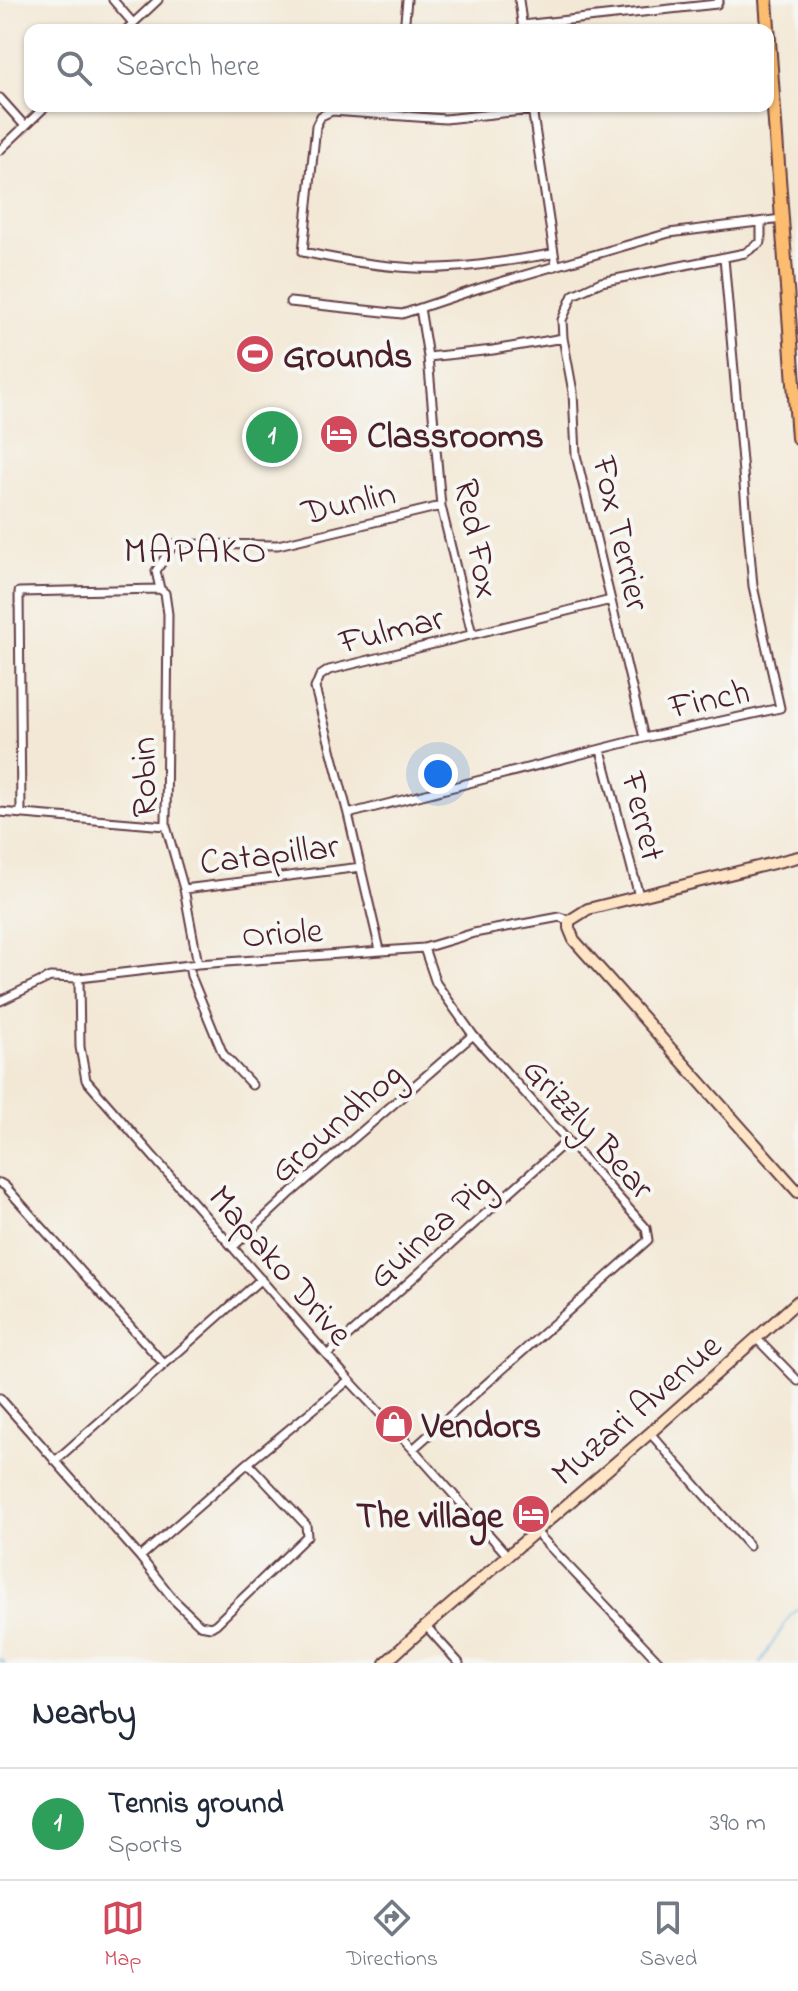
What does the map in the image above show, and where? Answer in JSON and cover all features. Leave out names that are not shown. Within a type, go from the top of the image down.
[{"type":"highway","points":[[766,0],[768,24]]},
{"type":"highway","points":[[774,110],[798,438]]},
{"type":"street","points":[[113,0],[133,23],[158,0]]},
{"type":"street","points":[[405,24],[407,0]]},
{"type":"street","points":[[519,0],[522,24]]},
{"type":"street","points":[[555,24],[717,4],[719,0]]},
{"type":"street","points":[[0,98],[25,126]]},
{"type":"street","points":[[0,150],[40,112]]},
{"type":"street","points":[[330,112],[321,116],[316,126],[303,252],[356,263],[418,268],[481,264],[552,254]]},
{"type":"street","points":[[407,112],[445,119],[500,112]]},
{"type":"street","points":[[533,112],[556,266]]},
{"type":"street","points":[[290,302],[402,314],[669,233],[782,219]]},
{"type":"street","points":[[428,357],[563,338],[562,320],[573,295],[601,282],[745,253],[761,242],[761,222]]},
{"type":"street","name":"Finch","points":[[348,814],[644,738],[780,708],[753,586],[724,258]]},
{"type":"street","name":"Red Fox","points":[[420,308],[428,357],[441,506],[472,634]]},
{"type":"street","name":"Fox Terrier","points":[[563,338],[573,392],[576,455],[644,738]]},
{"type":"street","name":"Dunlin","points":[[160,589],[156,571],[174,544],[278,545],[441,506]]},
{"type":"street","points":[[21,814],[19,592],[160,589]]},
{"type":"street","name":"Robin","points":[[160,589],[165,593],[168,614],[166,826],[184,889],[194,964],[191,976],[223,1054],[252,1085]]},
{"type":"street","name":"Fulmar","points":[[380,950],[315,688],[320,676],[329,670],[611,600]]},
{"type":"street","name":"Ferret","points":[[601,750],[639,896]]},
{"type":"street","points":[[0,812],[166,826]]},
{"type":"street","points":[[798,857],[588,909],[569,921],[574,940],[798,1192]]},
{"type":"street","name":"Catapillar","points":[[184,889],[361,867]]},
{"type":"street","name":"Oriole","points":[[0,1001],[50,977],[79,978],[194,964],[424,948],[474,933],[560,917],[569,921]]},
{"type":"street","name":"Grizzly Bear","points":[[413,1449],[648,1240],[646,1228],[473,1035],[436,983],[424,948]]},
{"type":"street","name":"Mapako Drive","points":[[79,978],[80,1047],[86,1080],[508,1556]]},
{"type":"street","name":"Groundhog","points":[[233,1247],[473,1035]]},
{"type":"street","name":"Guinea Pig","points":[[327,1355],[567,1141]]},
{"type":"street","points":[[0,1183],[164,1364]]},
{"type":"street","points":[[55,1461],[261,1279]]},
{"type":"street","name":"Muzari Avenue","points":[[385,1663],[798,1301]]},
{"type":"street","points":[[757,1339],[798,1381]]},
{"type":"street","points":[[140,1557],[349,1380]]},
{"type":"street","points":[[0,1398],[174,1600],[200,1625],[211,1627],[216,1624],[307,1536],[306,1525],[248,1463]]},
{"type":"street","points":[[650,1433],[749,1546]]},
{"type":"street","points":[[535,1531],[660,1663]]},
{"type":"street","points":[[426,1626],[459,1663]]},
{"type":"waterway","points":[[760,1663],[790,1616],[798,1609]]},
{"type":"waterway","points":[[0,1659],[4,1663]]},
{"type":"place","name":"Grounds","points":[[255,354]]},
{"type":"place","name":"Classrooms","points":[[339,434]]},
{"type":"place","name":"Tennis ground","points":[[272,437]]},
{"type":"place","name":"Vendors","points":[[394,1424]]},
{"type":"place","name":"The village","points":[[531,1514]]},
{"type":"district","name":"MAPAKO","points":[[196,549]]}]
